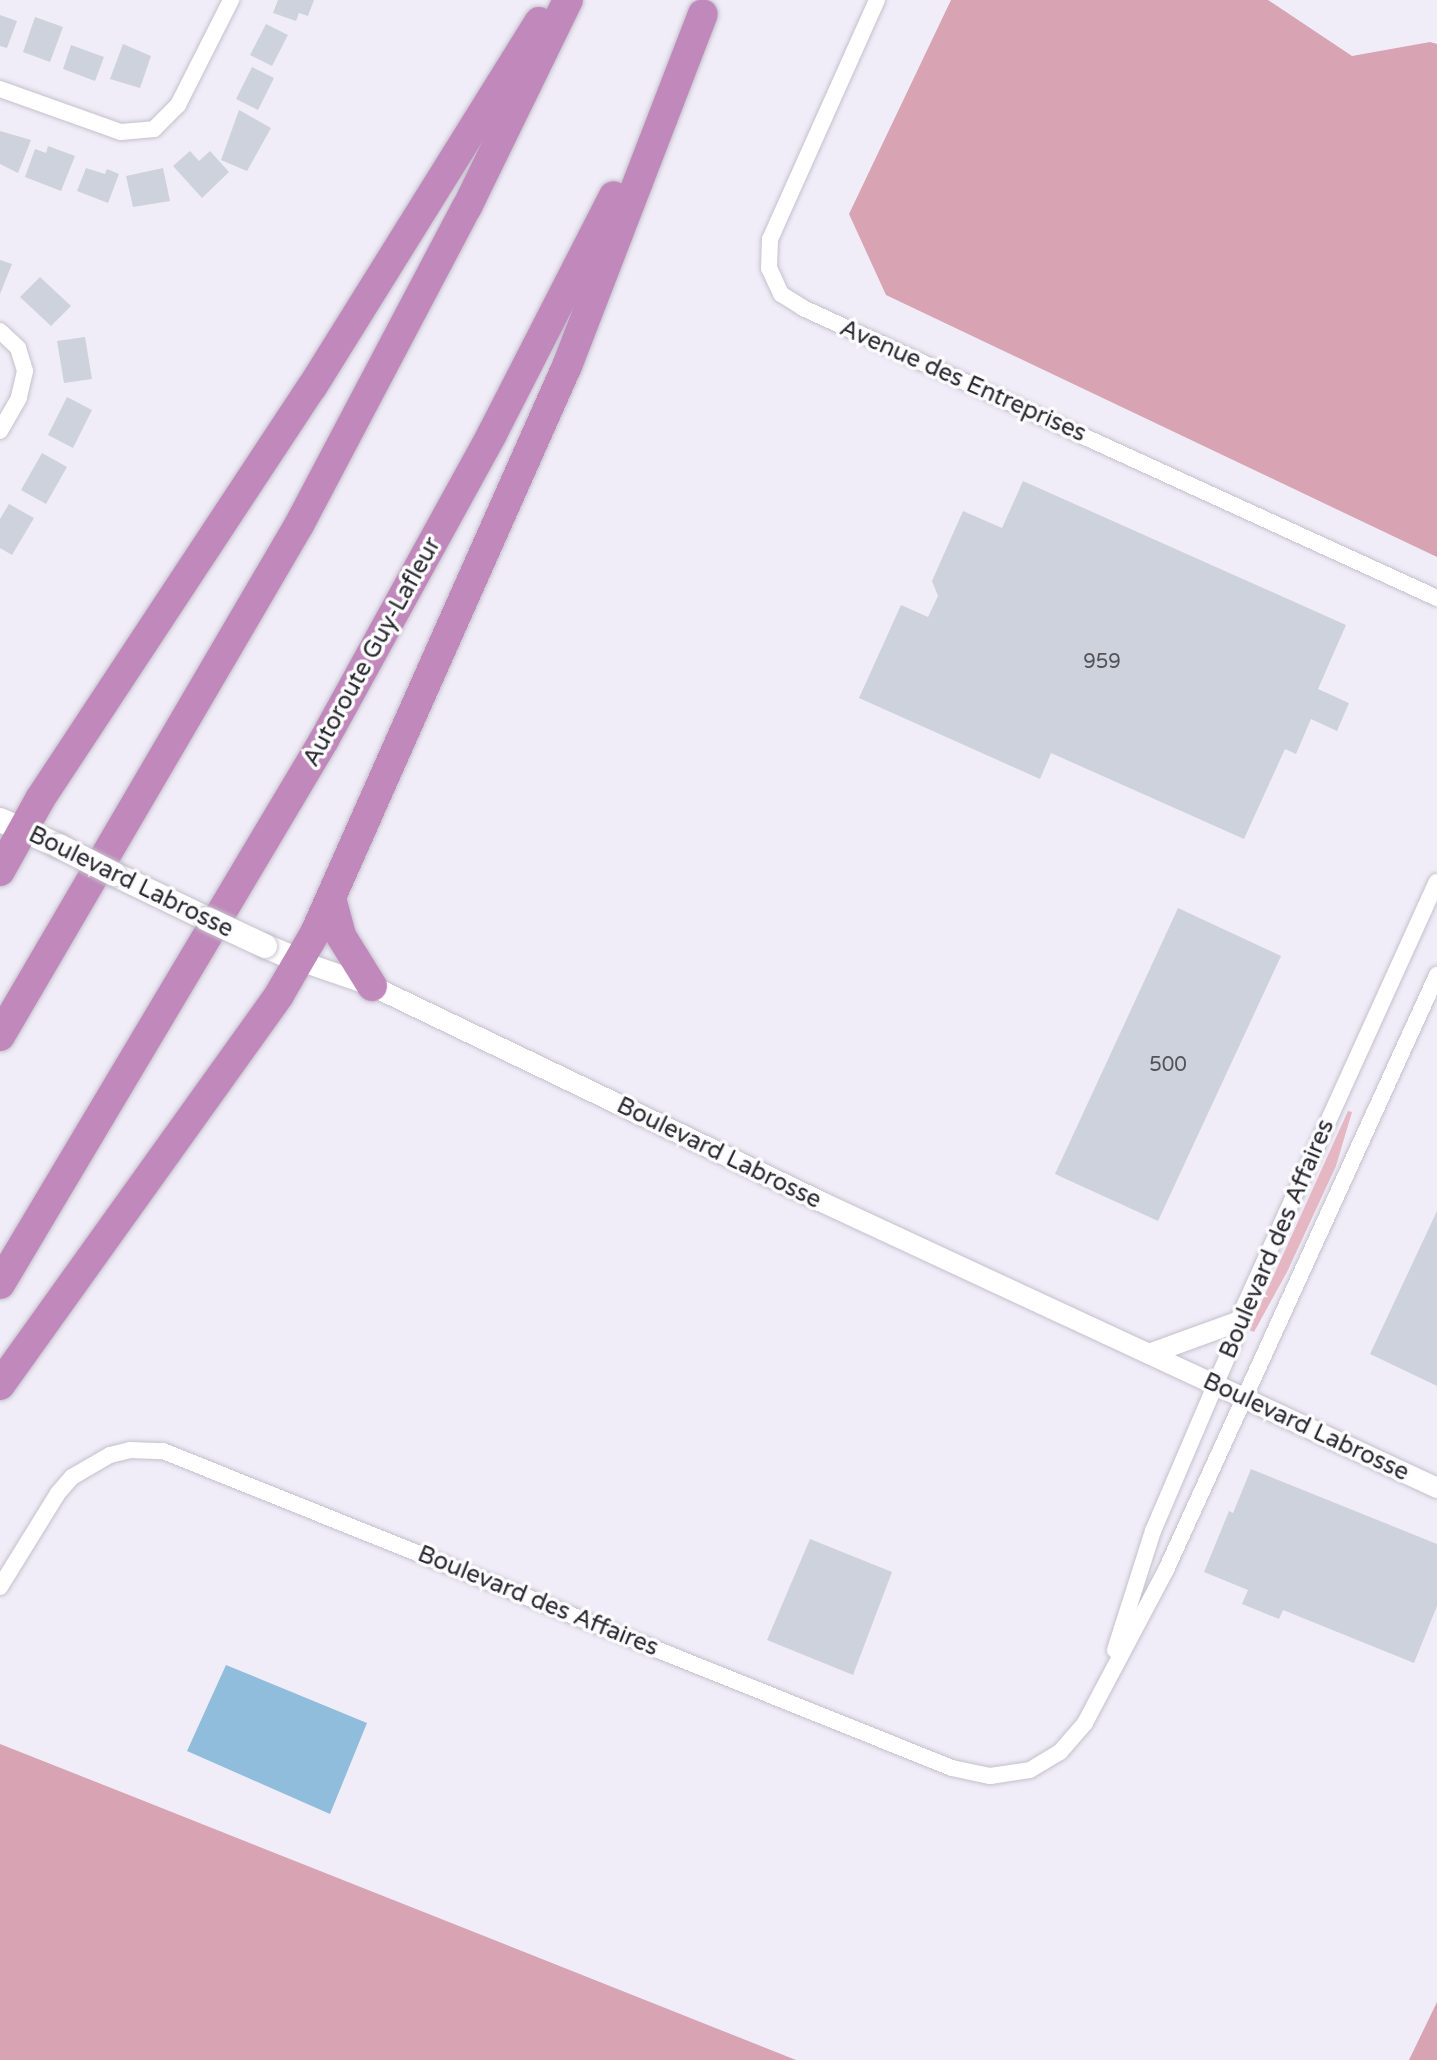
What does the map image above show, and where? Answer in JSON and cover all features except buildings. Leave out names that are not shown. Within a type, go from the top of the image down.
[{"type":"highway","points":[[0,871],[11,825],[312,387],[552,0]]},
{"type":"highway","points":[[0,1036],[299,525],[467,207],[568,0]]},
{"type":"highway","points":[[0,1385],[300,961],[331,898],[567,366],[706,7]]},
{"type":"highway","name":"Autoroute Guy-Lafleur","points":[[0,1284],[240,883],[378,643],[536,350],[706,7]]},
{"type":"highway","points":[[331,898],[341,936],[372,986]]},
{"type":"main road","name":"Boulevard Labrosse","points":[[11,825],[300,961]]},
{"type":"street","points":[[0,89],[121,132],[154,129],[178,105],[231,0]]},
{"type":"street","name":"Avenue des Entreprises","points":[[877,0],[773,230],[768,262],[781,294],[803,308],[1437,598]]},
{"type":"street","points":[[0,331],[18,348],[25,371],[19,398],[0,431]]},
{"type":"street","name":"Boulevard des Affaires","points":[[1102,1693],[1153,1531],[1234,1341],[1237,1322],[1437,882]]},
{"type":"street","name":"Boulevard Labrosse","points":[[300,961],[372,986],[714,1151],[1437,1488]]},
{"type":"street","name":"Boulevard des Affaires","points":[[0,1587],[58,1493],[72,1477],[110,1455],[152,1450],[183,1457],[963,1772],[1005,1776],[1050,1759],[1078,1734],[1166,1570],[1437,975]]},
{"type":"street","points":[[1149,1354],[1237,1322]]},
{"type":"shaded area","points":[[951,0],[1268,0],[1352,56],[1430,42],[1437,44],[1437,557],[886,295],[849,214]]},
{"type":"shaded area","points":[[1348,1111],[1352,1112],[1336,1166],[1287,1272],[1254,1332],[1249,1330]]},
{"type":"shaded area","points":[[0,1744],[129,1795],[796,2060],[0,2060]]},
{"type":"shaded area","points":[[1437,2002],[1437,2060],[1409,2060]]},
{"type":"water","points":[[226,1665],[367,1723],[330,1814],[187,1751]]}]
